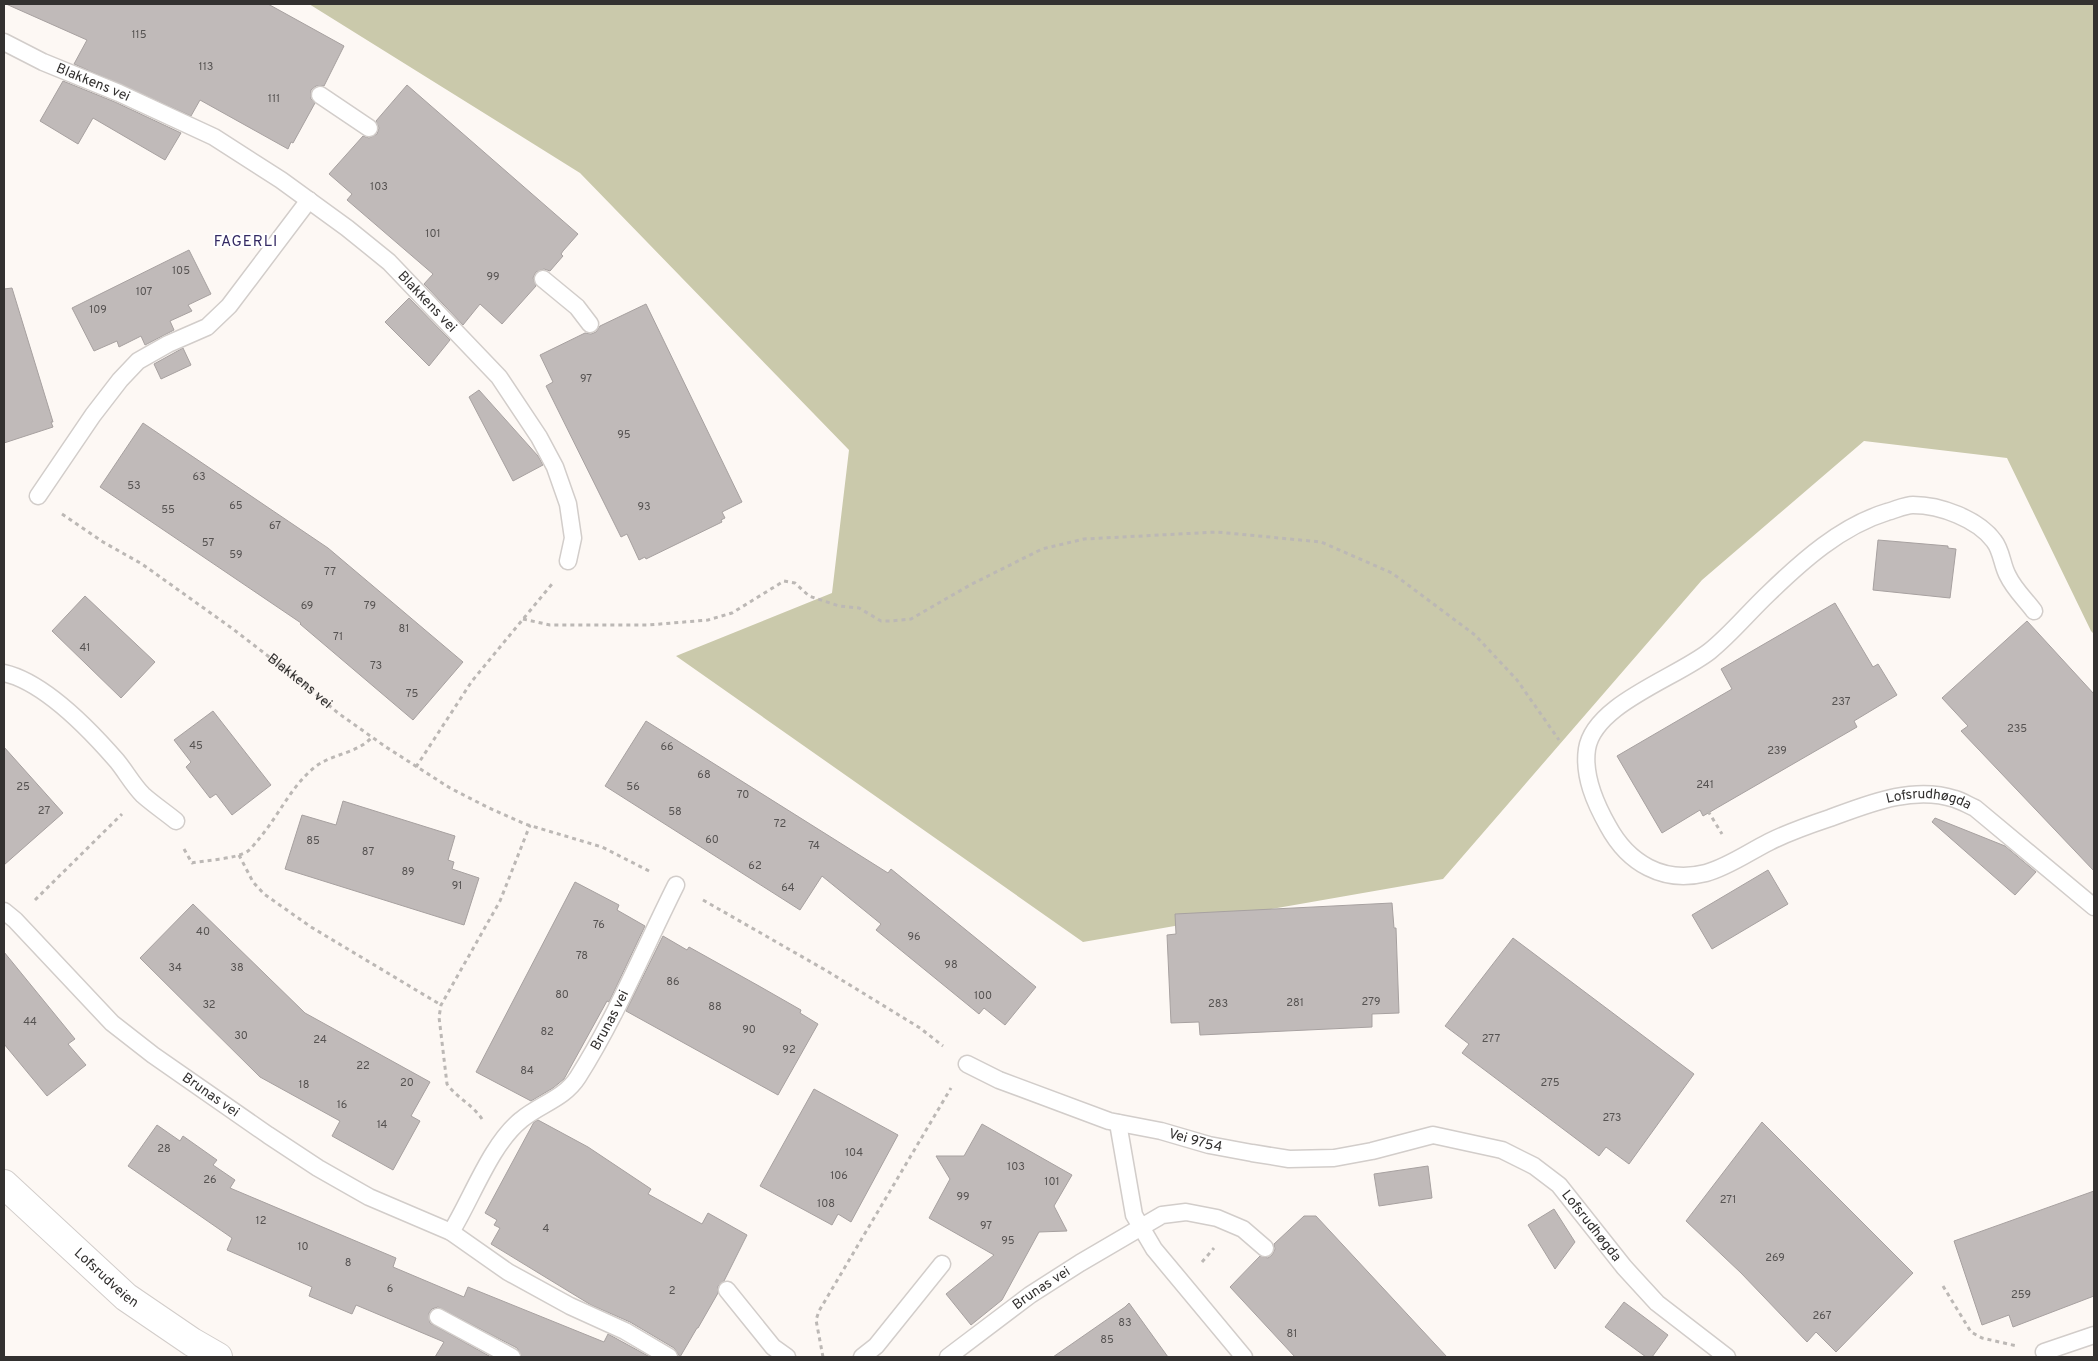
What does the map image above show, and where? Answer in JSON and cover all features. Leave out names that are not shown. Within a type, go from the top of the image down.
[{"type":"street","name":"Lofsrudveien","points":[[4,1184],[126,1297],[192,1342],[218,1357]]},
{"type":"lane","name":"Blakkens vei","points":[[4,42],[43,62],[119,93],[214,137],[268,171],[309,200],[389,262],[499,377],[539,438],[555,467],[568,504],[573,538],[568,561]]},
{"type":"lane","points":[[320,95],[369,128]]},
{"type":"lane","points":[[38,496],[93,415],[120,380],[138,361],[168,344],[207,327],[229,306],[309,200]]},
{"type":"lane","points":[[543,279],[577,307],[590,324]]},
{"type":"lane","name":"Lofsrudhøgda","points":[[2034,611],[2008,578],[1995,542],[1972,521],[1945,510],[1912,505],[1874,516],[1828,542],[1768,593],[1725,638],[1707,653],[1613,710],[1599,724],[1589,739],[1586,753],[1589,780],[1595,803],[1616,841],[1645,868],[1674,875],[1708,872],[1784,835],[1880,800],[1920,794],[1954,798],[1975,808],[2094,907]]},
{"type":"lane","points":[[4,673],[28,680],[51,697],[95,736],[118,762],[142,794],[176,821]]},
{"type":"lane","name":"Brunas vei","points":[[451,1232],[499,1145],[521,1120],[568,1091],[578,1078],[614,1012],[676,885]]},
{"type":"lane","name":"Brunas vei","points":[[10,915],[112,1023],[153,1055],[318,1168],[369,1197],[451,1232],[508,1272],[570,1306],[625,1331],[669,1357]]},
{"type":"lane","name":"Vei 9754","points":[[967,1064],[999,1080],[1118,1123],[1160,1131],[1209,1145],[1289,1159],[1334,1158],[1372,1151],[1433,1135]]},
{"type":"lane","points":[[1118,1123],[1134,1215],[1154,1249],[1244,1357]]},
{"type":"lane","name":"Lofsrudhøgda","points":[[1433,1135],[1502,1150],[1534,1166],[1559,1185],[1624,1267],[1657,1303],[1727,1357]]},
{"type":"lane","name":"Brunas vei","points":[[948,1357],[1030,1295],[1162,1215],[1186,1212],[1217,1218],[1243,1229],[1265,1248]]},
{"type":"lane","points":[[862,1357],[876,1346],[942,1264]]},
{"type":"lane","points":[[727,1290],[774,1348],[787,1357]]},
{"type":"lane","points":[[438,1317],[512,1357]]},
{"type":"lane","points":[[2044,1352],[2094,1335]]},
{"type":"path","name":"Blakkens vei","points":[[38,496],[103,542],[142,564],[233,629],[303,683],[338,713],[416,767],[489,808],[530,825],[602,848],[676,885]]},
{"type":"path","points":[[523,619],[550,625],[638,625],[708,620],[732,613],[784,582],[795,584],[816,599],[839,606],[859,608],[881,621],[891,621],[910,619],[970,585],[1042,549],[1084,539],[1216,532],[1321,542],[1392,573],[1475,635],[1517,680],[1589,780]]},
{"type":"path","points":[[416,767],[472,681],[547,592],[568,561]]},
{"type":"path","points":[[176,821],[172,826],[192,863],[239,855],[248,851],[263,834],[306,774],[318,765],[336,756],[364,746],[372,737]]},
{"type":"path","points":[[10,915],[142,794]]},
{"type":"path","points":[[499,1145],[477,1111],[452,1092],[447,1084],[439,1017],[441,1005],[500,901],[530,825]]},
{"type":"path","points":[[239,855],[253,882],[264,894],[311,927],[441,1005]]},
{"type":"path","points":[[676,885],[772,938],[920,1028],[967,1064],[819,1311],[816,1320],[823,1357]]},
{"type":"path","points":[[1199,1265],[1210,1252]]},
{"type":"path","points":[[1943,1286],[1971,1332],[1982,1338],[2044,1352]]},
{"type":"green space","points":[[309,4],[2094,4],[2094,634],[2007,458],[1864,441],[1702,580],[1443,879],[1083,942],[676,656],[832,593],[849,450],[580,173]]},
{"type":"building","points":[[6,4],[268,4],[344,46],[324,86],[316,86],[311,90],[311,99],[315,103],[288,149],[200,100],[191,116],[74,64],[87,40]]},
{"type":"building","points":[[63,81],[115,102],[181,133],[165,160],[93,118],[78,144],[40,121]]},
{"type":"building","points":[[407,85],[578,234],[563,251],[561,254],[563,256],[550,271],[544,269],[536,272],[533,278],[536,286],[502,324],[480,304],[463,325],[424,284],[433,274],[347,200],[352,194],[329,174],[363,136],[369,138],[377,134],[379,128],[376,121]]},
{"type":"building","points":[[189,250],[211,294],[188,305],[192,311],[170,321],[174,330],[145,345],[141,336],[119,347],[117,341],[94,351],[72,308]]},
{"type":"building","points":[[12,288],[53,427],[4,443],[4,289]]},
{"type":"building","points":[[409,298],[450,340],[429,366],[385,322]]},
{"type":"building","points":[[646,304],[742,502],[722,512],[725,518],[721,520],[722,522],[646,559],[645,557],[639,560],[627,534],[621,537],[546,386],[553,382],[540,355],[585,333],[591,334],[596,332],[600,326]]},
{"type":"building","points":[[183,348],[191,365],[161,379],[154,364]]},
{"type":"building","points":[[479,390],[538,456],[543,465],[513,481],[469,397]]},
{"type":"building","points":[[143,423],[328,548],[463,662],[413,720],[301,623],[100,487]]},
{"type":"building","points":[[1878,540],[1948,546],[1948,548],[1956,549],[1950,598],[1873,590]]},
{"type":"building","points":[[85,596],[155,662],[121,698],[52,631]]},
{"type":"building","points":[[1835,603],[1873,667],[1878,664],[1897,695],[1854,721],[1857,727],[1703,816],[1700,810],[1662,833],[1617,756],[1732,689],[1721,669]]},
{"type":"building","points":[[2027,621],[2094,694],[2094,871],[1961,731],[1968,726],[1942,698]]},
{"type":"building","points":[[213,711],[271,785],[232,815],[216,794],[210,798],[186,767],[191,762],[174,740]]},
{"type":"building","points":[[646,721],[888,873],[891,869],[1036,987],[1005,1025],[984,1008],[979,1014],[876,930],[881,924],[822,876],[800,910],[605,786]]},
{"type":"building","points":[[4,747],[63,813],[4,865]]},
{"type":"building","points":[[343,801],[455,836],[448,860],[454,862],[452,869],[479,878],[464,925],[285,869],[302,815],[336,825]]},
{"type":"building","points":[[1935,818],[2005,846],[2036,872],[2015,895],[1932,822]]},
{"type":"building","points":[[1768,870],[1788,904],[1712,949],[1692,915]]},
{"type":"building","points":[[575,882],[619,905],[617,910],[645,926],[609,1002],[607,1001],[564,1079],[531,1101],[476,1072]]},
{"type":"building","points":[[1392,903],[1394,928],[1396,928],[1399,1013],[1372,1014],[1372,1027],[1200,1035],[1199,1022],[1171,1023],[1167,935],[1176,934],[1175,914]]},
{"type":"building","points":[[193,904],[305,1013],[430,1082],[411,1116],[420,1121],[393,1170],[332,1136],[340,1121],[260,1077],[140,958]]},
{"type":"building","points":[[663,936],[687,950],[689,947],[759,986],[801,1010],[800,1013],[818,1024],[778,1095],[626,1011]]},
{"type":"building","points":[[1513,938],[1694,1074],[1629,1164],[1606,1147],[1599,1156],[1462,1053],[1469,1044],[1445,1026]]},
{"type":"building","points":[[4,952],[75,1039],[68,1044],[86,1065],[47,1096],[4,1044]]},
{"type":"building","points":[[814,1089],[898,1135],[851,1222],[838,1214],[832,1225],[760,1186]]},
{"type":"building","points":[[538,1120],[588,1147],[651,1189],[648,1194],[702,1224],[708,1213],[747,1235],[724,1281],[718,1286],[718,1293],[680,1357],[674,1348],[630,1322],[591,1305],[491,1244],[500,1228],[494,1225],[497,1220],[485,1213],[534,1122]]},
{"type":"building","points":[[1762,1122],[1913,1273],[1836,1352],[1816,1332],[1807,1342],[1741,1273],[1686,1221]]},
{"type":"building","points":[[982,1124],[1072,1175],[1054,1206],[1067,1231],[1039,1232],[1002,1300],[971,1325],[946,1294],[994,1255],[929,1218],[950,1179],[936,1156],[964,1156]]},
{"type":"building","points":[[157,1125],[180,1141],[183,1136],[217,1160],[213,1165],[235,1180],[230,1188],[396,1258],[393,1267],[464,1297],[468,1287],[604,1342],[608,1334],[650,1357],[522,1357],[517,1348],[438,1307],[432,1309],[429,1313],[430,1323],[491,1357],[435,1357],[444,1342],[356,1305],[352,1314],[309,1296],[312,1287],[227,1250],[232,1238],[128,1166]]},
{"type":"building","points":[[1428,1166],[1432,1198],[1379,1206],[1374,1174]]},
{"type":"building","points":[[2094,1191],[2094,1296],[2013,1327],[2009,1315],[1982,1325],[1954,1241]]},
{"type":"building","points":[[1554,1209],[1575,1242],[1555,1269],[1528,1225]]},
{"type":"building","points":[[1304,1216],[1316,1216],[1447,1357],[1295,1357],[1230,1287],[1260,1256],[1268,1258],[1272,1255],[1275,1249],[1274,1244]]},
{"type":"building","points":[[1624,1302],[1668,1335],[1652,1357],[1646,1357],[1605,1327]]},
{"type":"building","points":[[1129,1303],[1168,1357],[1053,1357],[1125,1307]]},
{"type":"district","name":"FAGERLI","points":[[246,242]]}]
